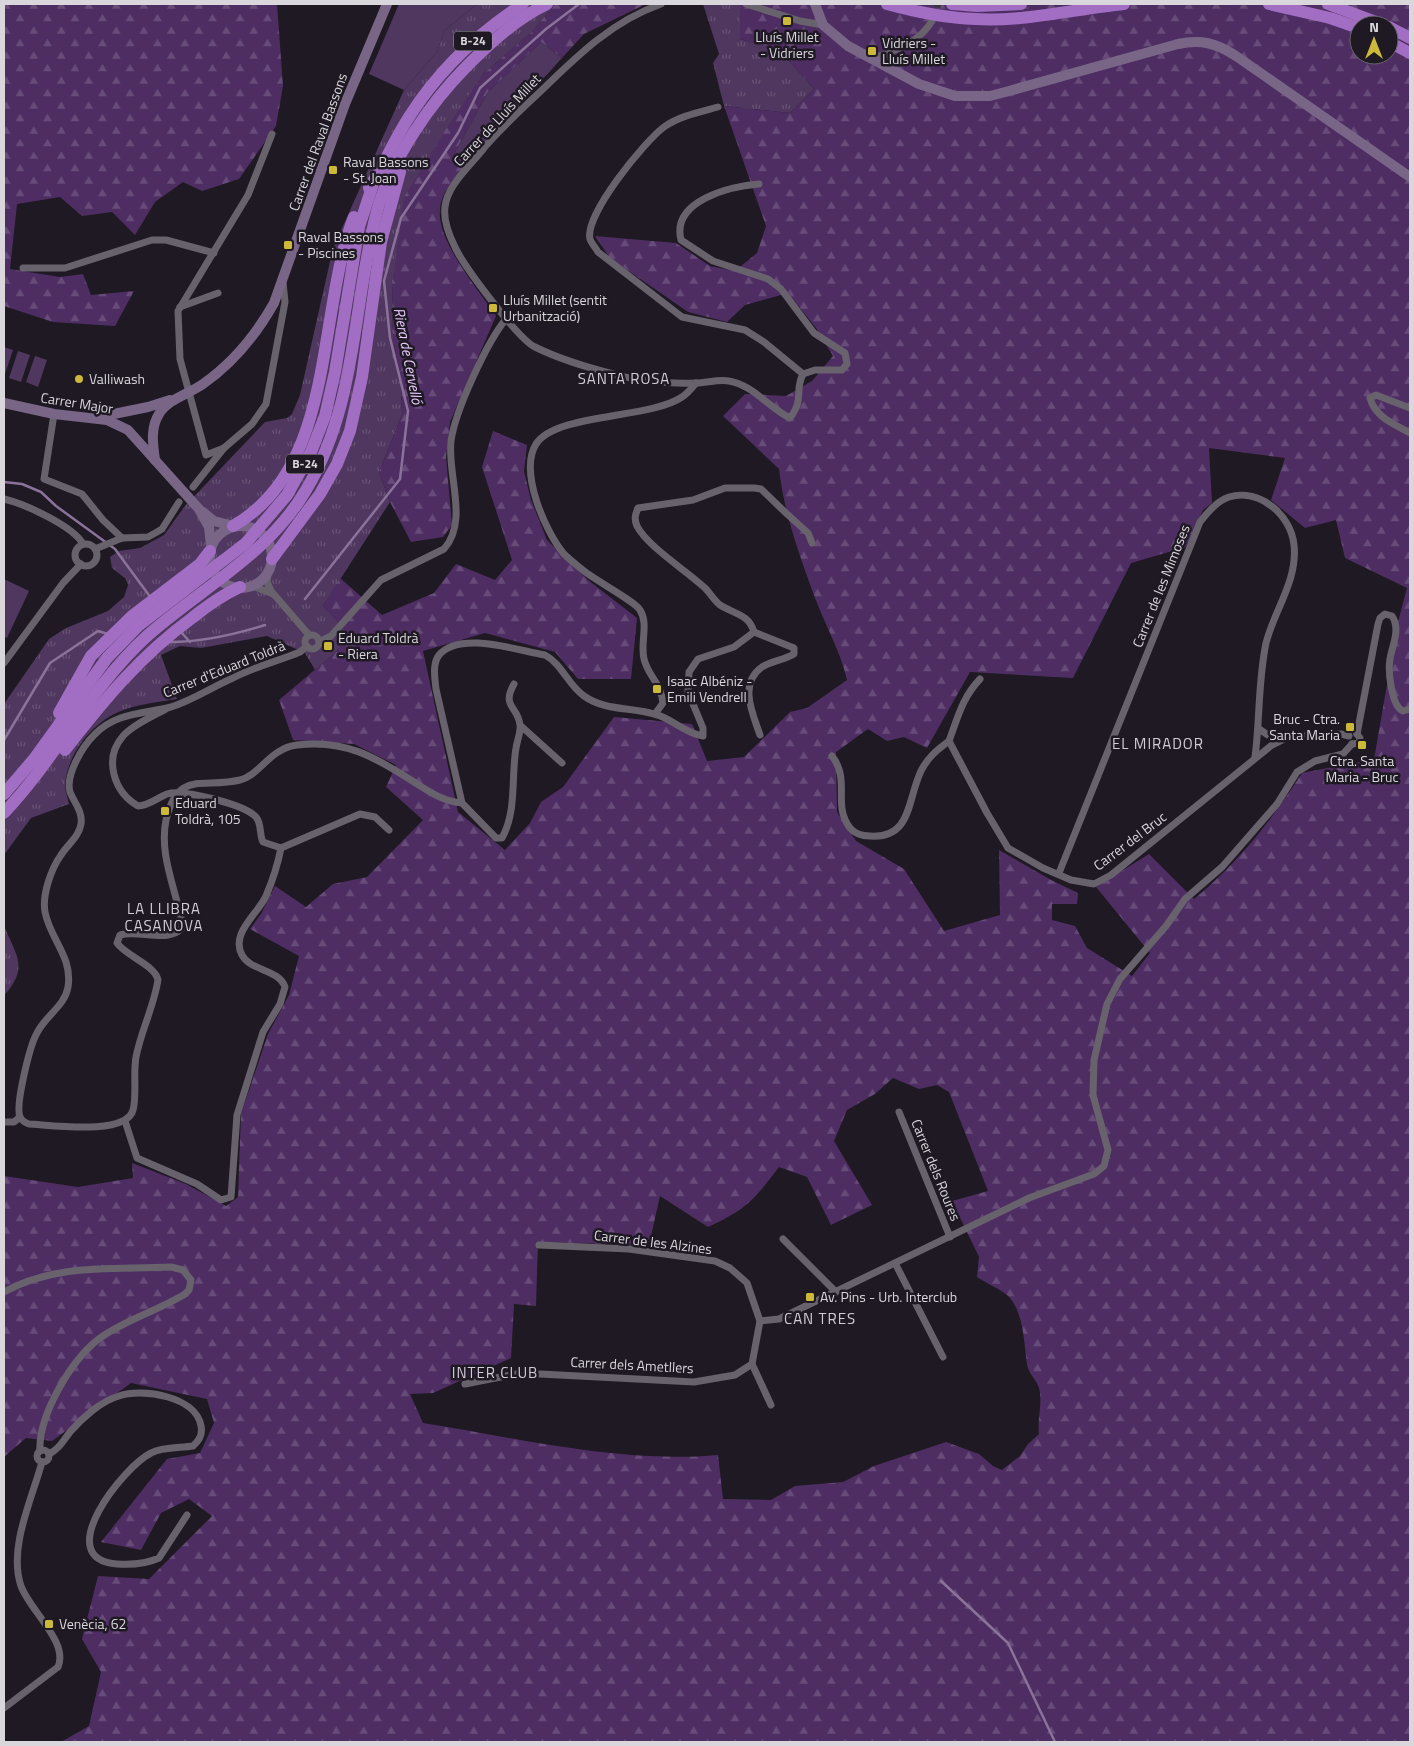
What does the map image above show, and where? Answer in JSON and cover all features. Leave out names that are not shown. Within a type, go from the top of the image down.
[{"type":"highway","name":"B-24","points":[[4,794],[107,658],[138,626],[246,543],[287,495],[310,452],[325,416],[335,372],[358,227],[374,181],[390,149],[430,87],[474,40],[522,4]]},
{"type":"highway","points":[[887,4],[942,17],[976,20],[1012,18],[1124,4]]},
{"type":"highway","points":[[952,4],[977,6],[1021,4]]},
{"type":"highway","points":[[1269,4],[1330,18],[1349,25]]},
{"type":"highway","points":[[1328,4],[1357,15]]},
{"type":"highway","name":"B-24","points":[[4,813],[52,755],[106,679],[147,636],[233,571],[257,550],[287,517],[305,491],[322,460],[344,399],[366,260],[377,209],[407,144],[452,81],[508,29],[544,5]]},
{"type":"highway","points":[[271,555],[320,494],[337,464],[350,431],[362,376],[381,242],[407,144]]},
{"type":"highway","points":[[233,526],[258,509],[273,492],[285,474],[308,424],[320,377],[342,252],[356,212],[374,181]]},
{"type":"highway","points":[[44,743],[68,694],[91,656],[116,630],[200,564],[211,552]]},
{"type":"highway","points":[[16,800],[55,763],[120,681],[152,649],[218,598],[241,586]]},
{"type":"street","name":"Carrer del Raval Bassons","points":[[183,396],[219,371],[244,348],[266,317],[283,282],[345,104],[387,4]]},
{"type":"street","name":"Carrer de Lluís Millet","points":[[661,4],[623,21],[579,54],[489,142],[459,178],[448,196],[445,215],[455,247],[506,319],[533,346],[607,372],[648,382],[696,383],[728,380],[742,385],[777,412],[790,418],[798,407],[799,381],[803,374]]},
{"type":"street","points":[[746,4],[800,21],[824,25]]},
{"type":"street","points":[[815,4],[824,25],[834,36],[872,59],[935,91],[971,97],[1009,92],[1178,44],[1195,41],[1210,43],[1236,56],[1410,176]]},
{"type":"street","points":[[872,59],[912,43],[924,33],[932,22]]},
{"type":"street","points":[[718,107],[683,117],[665,126],[648,141],[610,190],[593,217],[590,238],[598,252],[682,317],[745,330],[764,342],[803,374],[815,370],[842,370],[847,364],[845,353],[814,333],[781,288],[768,278],[713,261],[681,240],[678,231],[681,218],[691,206],[738,186],[759,184]]},
{"type":"street","points":[[224,448],[206,455],[183,396],[176,321],[180,307],[214,254],[248,195],[272,134]]},
{"type":"street","points":[[22,268],[65,268],[152,240],[166,240],[214,254]]},
{"type":"street","points":[[193,487],[224,448],[245,432],[266,404],[285,302],[283,282]]},
{"type":"street","points":[[180,307],[218,293]]},
{"type":"street","points":[[308,635],[305,641],[306,646],[315,648],[319,642],[331,636],[381,580],[444,549],[449,544],[455,529],[456,517],[450,460],[454,422],[493,336],[506,319]]},
{"type":"street","points":[[655,714],[663,703],[662,689],[644,660],[644,625],[641,610],[634,603],[584,571],[564,553],[551,533],[537,501],[530,469],[537,444],[548,433],[604,416],[648,411],[682,397],[696,383]]},
{"type":"street","points":[[1410,408],[1376,395],[1370,398],[1372,407],[1379,415],[1410,433]]},
{"type":"street","points":[[95,418],[148,407],[183,396]]},
{"type":"street","points":[[155,460],[153,440],[155,422],[162,410],[183,396]]},
{"type":"street","name":"Carrer Major","points":[[4,403],[54,414],[95,418],[116,423],[128,430],[199,510],[209,528],[211,552]]},
{"type":"street","points":[[54,414],[44,479],[82,494],[120,538]]},
{"type":"street","points":[[754,632],[751,622],[745,616],[721,605],[696,580],[648,540],[636,525],[634,518],[638,508],[693,500],[724,488],[761,489],[808,533],[812,543]]},
{"type":"street","name":"Carrer de les Mimoses","points":[[1059,873],[1200,522],[1211,508],[1229,497],[1253,497],[1283,514],[1291,530],[1294,545],[1293,567],[1267,641],[1259,677],[1258,729],[1255,757]]},
{"type":"street","points":[[4,499],[65,525],[79,538],[82,544]]},
{"type":"street","points":[[98,548],[94,561],[87,565],[81,564],[75,556],[77,548],[82,544],[98,548],[120,538],[148,536],[157,532],[162,529],[179,502]]},
{"type":"street","name":"Carrer Major","points":[[199,510],[214,520],[233,526]]},
{"type":"street","points":[[276,596],[241,586],[215,574],[211,552],[220,533],[233,526],[248,527],[263,536],[271,555],[268,573],[269,586],[308,635],[316,636],[319,642]]},
{"type":"street","points":[[4,663],[62,583],[81,564]]},
{"type":"street","points":[[241,586],[268,573]]},
{"type":"street","points":[[771,1405],[752,1364],[760,1321],[779,1319],[1029,1198],[1094,1174],[1104,1166],[1108,1150],[1094,1095],[1094,1060],[1107,1004],[1120,979],[1166,926],[1185,899],[1222,867],[1271,811],[1297,772],[1315,761],[1343,754],[1352,744],[1359,743],[1360,738],[1358,734],[1378,624],[1380,618],[1385,614],[1392,616],[1396,625],[1389,662],[1395,704],[1403,711],[1410,709]]},
{"type":"street","points":[[521,726],[516,749],[509,819],[502,838],[496,838],[487,831],[462,803],[436,689],[434,671],[438,656],[450,647],[493,644],[545,655],[552,659],[573,688],[599,704],[655,714],[692,734],[702,736],[704,728],[688,692],[689,672],[698,659],[734,647],[754,632]]},
{"type":"street","points":[[754,632],[794,648],[794,654],[760,668],[752,679],[748,691],[749,704],[760,735]]},
{"type":"street","name":"Carrer d'Eduard Toldrà","points":[[20,1117],[19,1103],[35,1038],[46,1019],[67,995],[69,986],[69,975],[64,952],[48,920],[45,904],[56,862],[78,834],[82,823],[70,789],[71,774],[94,735],[110,722],[139,712],[171,706],[233,678],[300,652],[306,646]]},
{"type":"street","points":[[832,756],[841,771],[841,811],[852,830],[862,836],[885,837],[893,833],[905,820],[920,772],[932,754],[949,741],[967,693],[980,679]]},
{"type":"street","points":[[514,684],[508,694],[508,701],[521,726],[562,763]]},
{"type":"street","points":[[171,706],[123,736],[115,751],[113,762],[116,782],[120,792],[138,806],[188,786],[204,782],[241,780],[281,749],[296,745],[336,745],[376,758],[441,798],[462,803]]},
{"type":"street","points":[[1258,729],[1268,735],[1288,737]]},
{"type":"street","points":[[1352,744],[1349,741],[1350,736],[1352,733],[1358,734]]},
{"type":"street","name":"Carrer del Bruc","points":[[949,741],[1008,848],[1042,868],[1059,873],[1070,880],[1094,884],[1111,875],[1255,757],[1288,737],[1341,734],[1350,736]]},
{"type":"street","points":[[177,792],[186,796],[205,796],[253,814],[259,823],[260,837],[263,842],[281,848],[360,814],[376,817],[389,830]]},
{"type":"street","points":[[4,1122],[14,1122],[20,1117],[29,1124],[72,1127],[106,1126],[125,1121],[134,1108],[133,1077],[136,1055],[158,980],[154,972],[123,950],[117,943],[120,935],[132,932],[172,935],[182,928],[165,853],[166,822],[177,792]]},
{"type":"street","points":[[125,1121],[135,1154],[143,1162],[190,1181],[221,1200],[231,1197],[237,1115],[263,1032],[280,1004],[285,986],[278,978],[247,961],[240,952],[240,941],[246,924],[266,896],[281,848]]},
{"type":"street","name":"Carrer dels Roures","points":[[899,1112],[950,1237]]},
{"type":"street","points":[[783,1239],[836,1292]]},
{"type":"street","name":"Carrer de les Alzines","points":[[539,1244],[629,1249],[715,1261],[730,1268],[747,1283],[760,1321]]},
{"type":"street","points":[[895,1263],[943,1357]]},
{"type":"street","points":[[4,1292],[44,1274],[78,1270],[171,1267],[183,1270],[191,1280],[189,1290],[185,1294],[102,1336],[83,1354],[63,1382],[51,1406],[40,1441],[40,1451],[37,1456],[42,1462]]},
{"type":"street","name":"Carrer dels Ametllers","points":[[465,1384],[521,1373],[694,1382],[735,1375],[752,1364]]},
{"type":"street","points":[[42,1462],[47,1461],[49,1454],[60,1446],[88,1414],[116,1396],[128,1393],[150,1393],[179,1401],[190,1409],[200,1422],[201,1436],[198,1442],[193,1446],[153,1452],[134,1466],[114,1489],[100,1510],[90,1530],[89,1545],[99,1559],[110,1563],[143,1564],[159,1558],[187,1515]]},
{"type":"street","points":[[40,1451],[44,1450],[49,1454]]},
{"type":"street","points":[[4,1708],[58,1667],[60,1661],[61,1650],[27,1599],[21,1584],[18,1567],[24,1515],[42,1462]]},
{"type":"green space","points":[[4,4],[277,4],[283,86],[276,126],[239,179],[202,191],[183,182],[155,202],[135,235],[112,212],[82,216],[60,197],[17,204],[10,269],[60,277],[83,274],[91,295],[134,291],[115,326],[53,322],[4,306]]},
{"type":"green space","points":[[399,4],[477,4],[444,31],[437,52],[404,90],[369,74]]},
{"type":"green space","points":[[477,4],[554,4],[533,31],[483,74],[392,285],[393,337],[401,385],[402,415],[379,472],[390,502],[323,606],[350,634],[337,651],[315,670],[305,653],[267,636],[201,648],[180,646],[161,655],[177,699],[121,711],[110,716],[91,731],[76,751],[67,774],[65,790],[69,804],[31,818],[4,855],[4,704],[49,639],[66,628],[108,611],[124,597],[128,585],[126,579],[112,568],[110,557],[119,551],[140,548],[164,535],[185,506],[265,422],[287,418],[292,414],[300,395],[333,248],[404,90],[437,52],[444,31]]},
{"type":"green space","points":[[554,4],[646,4],[584,34],[562,58],[541,42],[488,92],[454,154],[464,166],[443,197],[440,209],[441,222],[451,250],[496,316],[450,422],[446,457],[452,525],[443,537],[411,542],[390,502],[379,472],[402,415],[401,385],[393,337],[392,285],[404,197],[483,74],[533,31]]},
{"type":"green space","points":[[703,4],[740,4],[740,39],[779,50],[814,89],[790,113],[724,106],[713,63],[719,54]]},
{"type":"green space","points":[[740,4],[1410,4],[1410,1742],[61,1742],[89,1726],[101,1672],[82,1639],[98,1576],[149,1579],[212,1516],[189,1499],[161,1513],[141,1550],[101,1542],[167,1459],[200,1453],[214,1423],[207,1399],[131,1383],[52,1441],[26,1438],[4,1457],[4,1176],[78,1187],[133,1178],[132,1163],[186,1184],[226,1206],[238,1197],[241,1114],[268,1034],[289,995],[299,956],[250,929],[261,914],[275,886],[306,907],[333,884],[367,877],[423,820],[386,787],[396,765],[354,744],[293,740],[279,700],[337,651],[349,634],[323,606],[340,578],[382,615],[434,593],[456,564],[495,580],[512,560],[482,467],[493,431],[527,445],[524,471],[531,500],[547,540],[588,580],[637,618],[631,679],[578,679],[555,652],[485,633],[423,651],[458,812],[505,850],[530,823],[541,802],[563,787],[614,717],[692,724],[707,761],[744,757],[790,712],[807,708],[847,680],[841,659],[815,598],[798,551],[781,485],[779,469],[723,416],[745,394],[786,396],[812,381],[833,356],[816,328],[788,293],[745,305],[727,322],[688,312],[610,258],[595,236],[676,243],[710,266],[735,271],[757,253],[766,226],[724,106],[790,113],[814,89],[779,50],[740,39]],"holes":[[[1209,448],[1285,458],[1271,500],[1305,528],[1336,520],[1345,558],[1407,588],[1398,622],[1374,759],[1302,773],[1279,808],[1253,840],[1225,871],[1194,899],[1149,854],[1096,887],[1150,953],[1132,976],[1087,948],[1075,926],[1052,920],[1052,904],[1077,904],[1078,893],[999,850],[1000,915],[944,931],[904,869],[856,841],[837,812],[836,752],[868,729],[887,741],[904,737],[927,748],[970,672],[1073,678],[1131,563],[1186,547],[1203,510],[1212,503]],[[893,1078],[919,1089],[937,1085],[949,1092],[988,1191],[952,1201],[979,1257],[977,1277],[1007,1295],[1017,1309],[1028,1367],[1039,1388],[1040,1399],[1039,1434],[1028,1444],[1020,1456],[1002,1470],[993,1466],[979,1454],[946,1442],[874,1466],[843,1482],[795,1486],[771,1500],[723,1499],[718,1455],[681,1457],[607,1453],[423,1423],[410,1394],[433,1393],[511,1358],[514,1304],[536,1306],[538,1242],[649,1245],[660,1196],[708,1227],[741,1209],[755,1196],[779,1167],[807,1177],[831,1225],[872,1205],[834,1141],[847,1110],[875,1094]]]},
{"type":"green space","points":[[541,42],[562,58],[464,166],[454,154],[488,92]]},
{"type":"green space","points":[[4,347],[13,350],[4,377]]},
{"type":"green space","points":[[18,351],[30,355],[21,382],[9,378]]},
{"type":"green space","points":[[35,356],[47,360],[38,387],[26,382]]},
{"type":"green space","points":[[4,579],[29,591],[7,638],[4,637]]},
{"type":"green space","points":[[4,926],[16,954],[18,969],[12,986],[4,996]]},
{"type":"waterway","name":"Riera de Cervelló","points":[[305,599],[400,479],[408,411],[390,338],[384,281],[401,218],[458,133],[480,88],[546,29],[579,4]]},
{"type":"waterway","points":[[4,482],[22,484],[41,492],[56,506],[115,549],[151,598]]},
{"type":"waterway","points":[[170,642],[218,637],[265,625]]},
{"type":"waterway","points":[[4,740],[50,663],[98,631],[108,634]]},
{"type":"waterway","points":[[181,632],[190,642]]},
{"type":"waterway","points":[[941,1581],[1008,1643],[1055,1742]]},
{"type":"tunnel","points":[[933,17],[938,4]]},
{"type":"place","name":"Lluís Millet - Vidriers","points":[[787,21]]},
{"type":"place","name":"Vidriers - Lluís Millet","points":[[872,51]]},
{"type":"place","name":"Raval Bassons - St. Joan","points":[[333,170]]},
{"type":"place","name":"Raval Bassons - Piscines","points":[[288,245]]},
{"type":"place","name":"Lluís Millet (sentit Urbanització)","points":[[493,308]]},
{"type":"place","name":"Valliwash","points":[[79,379]]},
{"type":"place","name":"Eduard Toldrà - Riera","points":[[328,646]]},
{"type":"place","name":"Isaac Albéniz - Emili Vendrell","points":[[657,689]]},
{"type":"place","name":"Bruc - Ctra. Santa Maria","points":[[1350,727]]},
{"type":"place","name":"Ctra. Santa Maria - Bruc","points":[[1362,745]]},
{"type":"place","name":"Eduard Toldrà, 105","points":[[165,811]]},
{"type":"place","name":"Av. Pins - Urb. Interclub","points":[[810,1297]]},
{"type":"place","name":"Venècia, 62","points":[[49,1624]]},
{"type":"district","name":"SANTA ROSA","points":[[624,379]]},
{"type":"district","name":"EL MIRADOR","points":[[1158,744]]},
{"type":"district","name":"LA LLIBRA CASANOVA","points":[[164,918]]},
{"type":"district","name":"CAN TRES","points":[[820,1319]]},
{"type":"district","name":"INTER CLUB","points":[[495,1373]]}]
